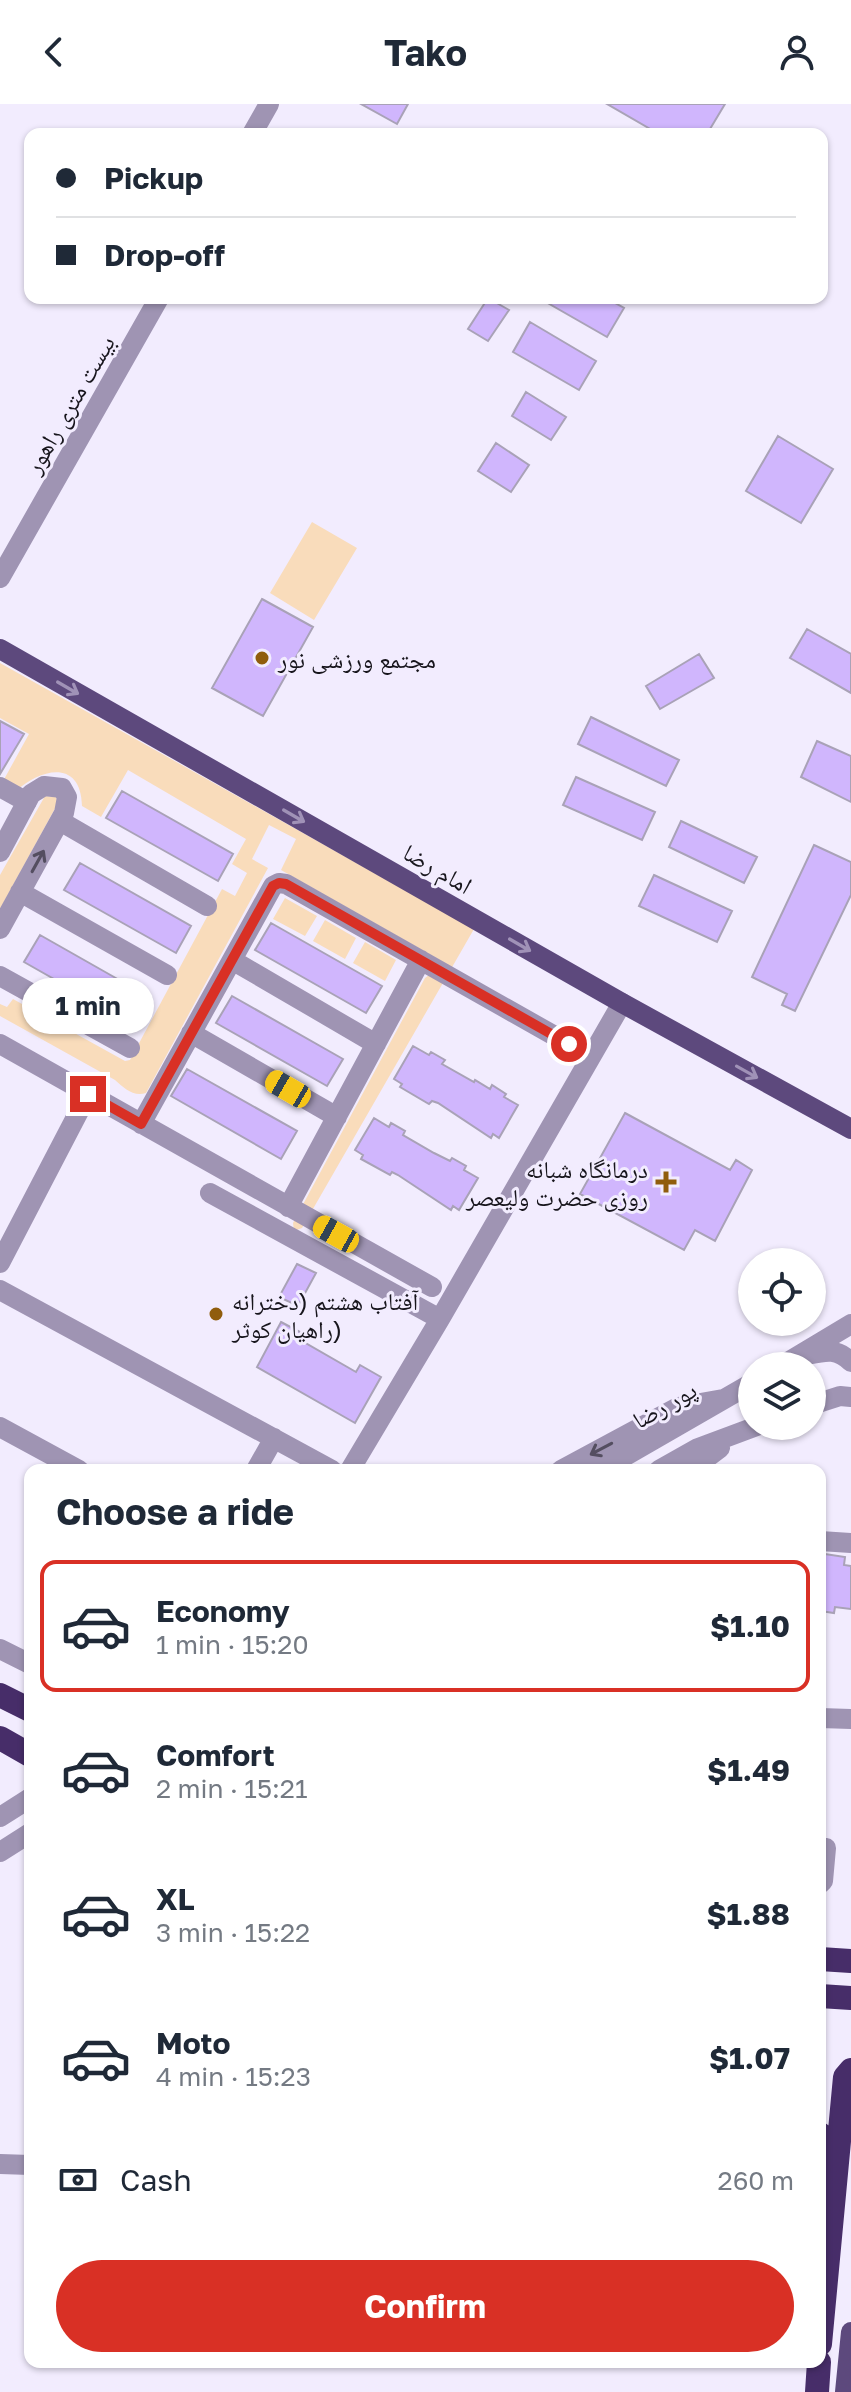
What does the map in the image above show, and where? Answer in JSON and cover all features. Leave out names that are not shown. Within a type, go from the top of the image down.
[{"type":"highway","points":[[0,1695],[24,1707]]},
{"type":"highway","points":[[0,1738],[24,1752]]},
{"type":"highway","points":[[826,1959],[851,1961]]},
{"type":"highway","points":[[826,1996],[851,1998]]},
{"type":"highway","points":[[826,2280],[845,2077],[851,2070]]},
{"type":"highway","points":[[817,2392],[819,2368]]},
{"type":"main road","name":"امام رضا","points":[[0,649],[622,1003],[851,1129]]},
{"type":"main road","points":[[845,2392],[851,2332]]},
{"type":"street","points":[[255,128],[269,104]]},
{"type":"street","name":"بیست متری راهور","points":[[0,578],[156,304]]},
{"type":"street","points":[[0,852],[37,788],[53,785],[62,788],[67,797],[60,821],[0,929]]},
{"type":"street","points":[[0,787],[27,802]]},
{"type":"street","points":[[60,821],[207,906]]},
{"type":"street","points":[[141,1124],[273,886],[279,883],[286,884],[569,1044]]},
{"type":"street","points":[[20,892],[167,975]]},
{"type":"street","points":[[232,960],[376,1044]]},
{"type":"street","points":[[288,1207],[421,960]]},
{"type":"street","points":[[0,976],[130,1048]]},
{"type":"street","points":[[354,1464],[622,1003]]},
{"type":"street","points":[[191,1033],[337,1117]]},
{"type":"street","points":[[0,1044],[432,1287]]},
{"type":"street","points":[[0,1263],[88,1094]]},
{"type":"street","points":[[210,1193],[440,1319]]},
{"type":"street","points":[[0,1290],[321,1464]]},
{"type":"street","points":[[805,1352],[851,1324]]},
{"type":"street","points":[[823,1352],[830,1350],[843,1354],[851,1362]]},
{"type":"street","name":"پور رضا","points":[[611,1464],[738,1391]]},
{"type":"street","points":[[826,1400],[847,1392]]},
{"type":"street","points":[[572,1464],[678,1407],[723,1399]]},
{"type":"street","points":[[0,1427],[68,1464]]},
{"type":"street","points":[[670,1464],[698,1448],[738,1433]]},
{"type":"street","points":[[700,1464],[738,1437]]},
{"type":"street","points":[[259,1464],[274,1438]]},
{"type":"street","points":[[826,1541],[851,1543]]},
{"type":"street","points":[[0,1649],[24,1661]]},
{"type":"street","points":[[826,1718],[851,1719]]},
{"type":"street","points":[[0,1817],[24,1802]]},
{"type":"street","points":[[5,1848],[24,1837]]},
{"type":"street","points":[[0,2164],[24,2165]]},
{"type":"shaded area","points":[[312,522],[357,548],[314,620],[270,593]]},
{"type":"shaded area","points":[[0,663],[474,929],[302,1228],[294,1231],[293,1223],[425,978],[440,967],[438,959],[281,870],[296,839],[269,825],[252,859],[268,868],[146,1093],[129,1091],[115,1080],[0,1016],[0,1004],[7,1007],[13,999],[125,1061],[130,1060],[222,889],[235,896],[247,873],[232,864],[246,839],[128,770],[101,817],[82,806],[80,791],[75,781],[67,775],[48,773],[16,791],[2,783],[29,734],[0,718]]},
{"type":"shaded area","points":[[45,796],[56,797],[58,803],[0,909],[0,875]]},
{"type":"shaded area","points":[[285,898],[317,916],[305,936],[273,919]]},
{"type":"shaded area","points":[[325,920],[356,938],[345,959],[313,941]]},
{"type":"shaded area","points":[[365,942],[396,960],[385,981],[353,963]]},
{"type":"building","points":[[361,104],[408,104],[397,124]]},
{"type":"building","points":[[607,104],[725,104],[711,128],[649,128]]},
{"type":"building","points":[[484,304],[498,304],[509,310],[488,341],[468,329]]},
{"type":"building","points":[[549,304],[617,304],[624,308],[607,337]]},
{"type":"building","points":[[530,322],[596,361],[579,390],[513,352]]},
{"type":"building","points":[[526,392],[566,417],[551,440],[512,416]]},
{"type":"building","points":[[778,436],[833,469],[801,523],[746,491]]},
{"type":"building","points":[[496,443],[529,465],[511,492],[478,471]]},
{"type":"building","name":"مجتمع ورزشی نور","points":[[262,599],[313,627],[263,716],[212,688]]},
{"type":"building","points":[[807,629],[851,654],[851,693],[790,658]]},
{"type":"building","points":[[699,654],[714,678],[660,709],[646,686]]},
{"type":"building","points":[[591,717],[679,760],[666,786],[578,744]]},
{"type":"building","points":[[0,721],[24,734],[0,774]]},
{"type":"building","points":[[817,741],[851,756],[851,802],[801,777]]},
{"type":"building","points":[[576,777],[655,812],[642,840],[563,805]]},
{"type":"building","points":[[122,791],[233,854],[218,881],[106,818]]},
{"type":"building","points":[[681,821],[757,857],[744,883],[669,847]]},
{"type":"building","points":[[814,845],[851,862],[851,895],[795,1011],[782,1005],[787,994],[752,977]]},
{"type":"building","points":[[80,863],[191,926],[176,953],[64,890]]},
{"type":"building","points":[[654,875],[732,911],[717,942],[639,906]]},
{"type":"building","points":[[271,923],[382,986],[366,1013],[255,950]]},
{"type":"building","points":[[40,935],[151,998],[135,1025],[24,962]]},
{"type":"building","points":[[232,996],[343,1059],[327,1086],[216,1023]]},
{"type":"building","points":[[413,1046],[445,1060],[442,1064],[474,1082],[490,1089],[492,1085],[518,1105],[499,1138],[493,1134],[491,1138],[438,1103],[432,1101],[429,1104],[400,1087],[402,1084],[394,1079]]},
{"type":"building","points":[[187,1069],[297,1131],[281,1159],[171,1096]]},
{"type":"building","name":"درمانگاه شبانه روزی حضرت ولیعصر","points":[[625,1113],[730,1170],[736,1160],[752,1170],[715,1241],[695,1230],[684,1250],[580,1194]]},
{"type":"building","points":[[374,1118],[389,1127],[391,1123],[405,1131],[403,1135],[434,1153],[466,1166],[464,1170],[478,1178],[459,1210],[453,1206],[451,1210],[398,1175],[392,1172],[390,1175],[361,1159],[363,1155],[355,1150]]},
{"type":"building","points":[[297,1264],[316,1273],[298,1306],[279,1297]]},
{"type":"building","points":[[281,1322],[300,1332],[297,1338],[356,1372],[360,1365],[381,1377],[355,1423],[257,1367]]},
{"type":"building","points":[[826,1554],[845,1557],[844,1565],[851,1566],[851,1609],[835,1607],[834,1613],[826,1612]]},
{"type":"place","name":"مجتمع ورزشی نور","points":[[262,658]]},
{"type":"place","name":"درمانگاه شبانه روزی حضرت ولیعصر","points":[[666,1182]]},
{"type":"place","name":"آفتاب هشتم (دخترانه راهیان کوثر)","points":[[216,1314]]},
{"type":"route","points":[[88,1094],[141,1124],[273,886],[279,883],[286,884],[569,1044]]}]
